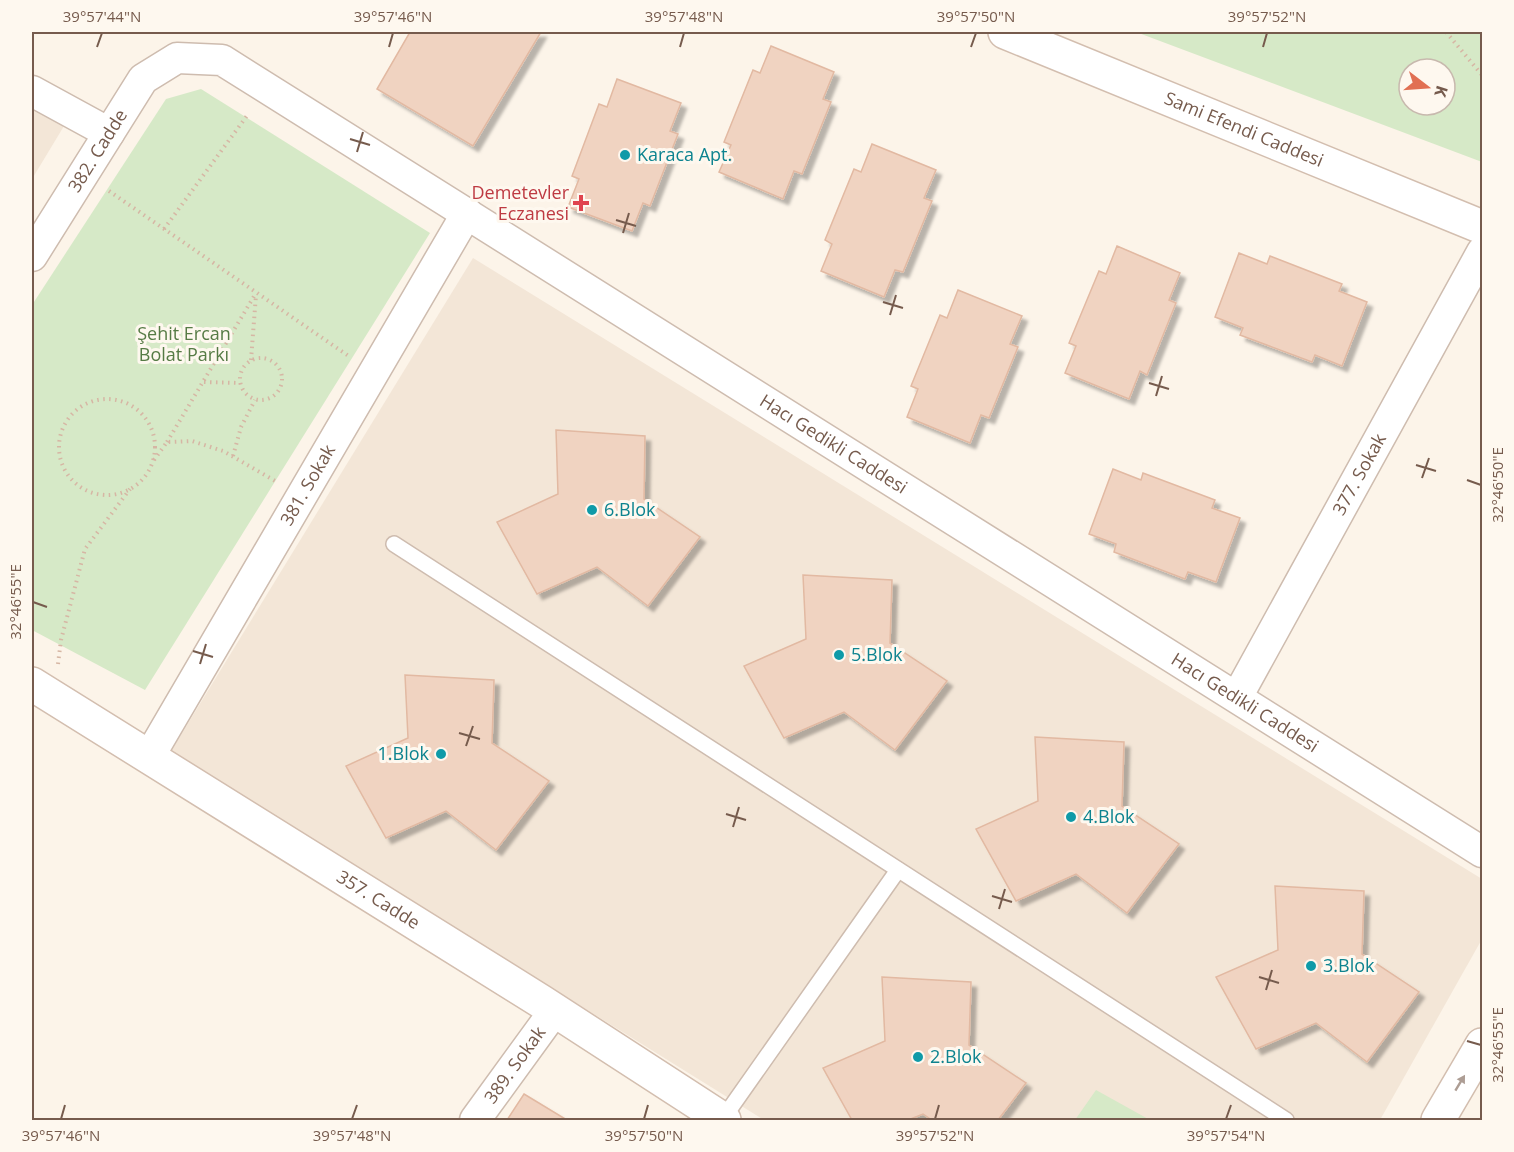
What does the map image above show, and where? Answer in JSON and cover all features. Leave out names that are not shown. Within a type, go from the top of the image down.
[{"type":"main road","name":"Sami Efendi Caddesi","points":[[1005,32],[1482,227]]},
{"type":"main road","name":"357. Cadde","points":[[43,690],[555,1010],[723,1120]]},
{"type":"main road","points":[[1438,1120],[1482,1045]]},
{"type":"street","name":"Hacı Gedikli Caddesi","points":[[177,58],[222,60],[1482,852]]},
{"type":"street","name":"382. Cadde","points":[[32,256],[143,79],[177,58]]},
{"type":"street","points":[[32,91],[109,133]]},
{"type":"street","name":"381. Sokak","points":[[149,757],[467,213]]},
{"type":"street","name":"377. Sokak","points":[[1237,697],[1482,252]]},
{"type":"street","name":"389. Sokak","points":[[475,1120],[555,1010]]},
{"type":"lane","points":[[394,544],[1286,1120]]},
{"type":"lane","points":[[723,1120],[898,870]]},
{"type":"path","points":[[1446,32],[1482,75]]},
{"type":"path","points":[[164,229],[267,88]]},
{"type":"path","points":[[84,173],[373,374]]},
{"type":"path","points":[[251,360],[264,358],[271,360],[280,370],[282,377],[279,390],[274,395],[255,400],[245,393],[240,383],[242,370],[251,360],[256,293]]},
{"type":"path","points":[[153,461],[156,445],[152,429],[143,415],[131,404],[115,399],[99,399],[83,405],[70,416],[63,430],[60,446],[62,462],[70,477],[82,488],[98,494],[114,494],[130,489],[140,482],[167,442],[256,293]]},
{"type":"path","points":[[204,381],[240,383]]},
{"type":"path","points":[[233,456],[241,427],[255,400]]},
{"type":"path","points":[[167,442],[192,441],[223,451],[301,496]]},
{"type":"path","points":[[43,690],[61,640],[85,549],[130,489]]},
{"type":"shaded area","points":[[32,108],[64,126],[32,179]]},
{"type":"shaded area","points":[[473,258],[1482,879],[1482,939],[1380,1120],[764,1120],[171,751]]},
{"type":"green space","points":[[1136,32],[1482,32],[1482,162]]},
{"type":"green space","name":"Şehit Ercan Bolat Parkı","points":[[201,89],[430,233],[145,690],[32,630],[32,305],[166,99]]},
{"type":"green space","points":[[1096,1090],[1150,1120],[1075,1120]]},
{"type":"building","points":[[410,32],[541,32],[473,146],[377,89]]},
{"type":"building","points":[[771,46],[834,72],[823,99],[831,102],[802,174],[794,171],[783,199],[719,172],[731,145],[724,142],[753,70],[760,73]]},
{"type":"building","name":"Karaca Apt.","points":[[617,79],[681,103],[670,131],[678,134],[650,206],[643,203],[632,231],[568,207],[579,179],[572,176],[599,104],[607,107]]},
{"type":"building","points":[[872,144],[936,170],[924,198],[932,201],[903,272],[895,270],[884,297],[821,271],[832,244],[825,240],[854,169],[861,172]]},
{"type":"building","points":[[1117,246],[1180,273],[1169,300],[1176,303],[1147,375],[1140,371],[1129,399],[1065,373],[1076,346],[1069,343],[1099,271],[1106,274]]},
{"type":"building","points":[[1239,253],[1267,264],[1270,256],[1342,284],[1339,291],[1367,302],[1342,366],[1315,355],[1312,362],[1240,335],[1243,328],[1215,317]]},
{"type":"building","points":[[958,290],[1022,316],[1010,344],[1018,347],[989,418],[981,415],[970,443],[907,417],[918,389],[911,386],[940,315],[947,318]]},
{"type":"building","name":"6.Blok","points":[[556,430],[645,436],[644,499],[700,537],[648,606],[597,567],[537,594],[497,522],[558,494]]},
{"type":"building","points":[[1113,469],[1141,480],[1143,473],[1215,500],[1212,508],[1240,518],[1216,582],[1188,572],[1185,579],[1114,552],[1116,544],[1089,534]]},
{"type":"building","name":"5.Blok","points":[[803,575],[892,580],[890,643],[947,681],[895,750],[844,712],[784,738],[744,666],[806,639]]},
{"type":"building","name":"1.Blok","points":[[405,675],[494,680],[492,743],[549,781],[496,850],[446,811],[386,838],[346,766],[408,738]]},
{"type":"building","name":"4.Blok","points":[[1035,737],[1124,742],[1122,806],[1179,844],[1127,913],[1076,874],[1016,901],[976,829],[1038,801]]},
{"type":"building","name":"3.Blok","points":[[1275,886],[1364,891],[1362,954],[1419,992],[1367,1062],[1316,1023],[1256,1049],[1216,977],[1278,950]]},
{"type":"building","name":"2.Blok","points":[[882,977],[971,982],[969,1045],[1026,1083],[998,1120],[932,1120],[923,1114],[908,1120],[852,1120],[823,1068],[885,1041]]},
{"type":"building","points":[[524,1094],[567,1120],[507,1120]]},
{"type":"place","name":"Karaca Apt.","points":[[625,155]]},
{"type":"place","name":"Demetevler Eczanesi","points":[[581,203]]},
{"type":"place","name":"6.Blok","points":[[592,510]]},
{"type":"place","name":"5.Blok","points":[[839,655]]},
{"type":"place","name":"1.Blok","points":[[441,754]]},
{"type":"place","name":"4.Blok","points":[[1071,817]]},
{"type":"place","name":"3.Blok","points":[[1311,966]]},
{"type":"place","name":"2.Blok","points":[[918,1057]]}]
